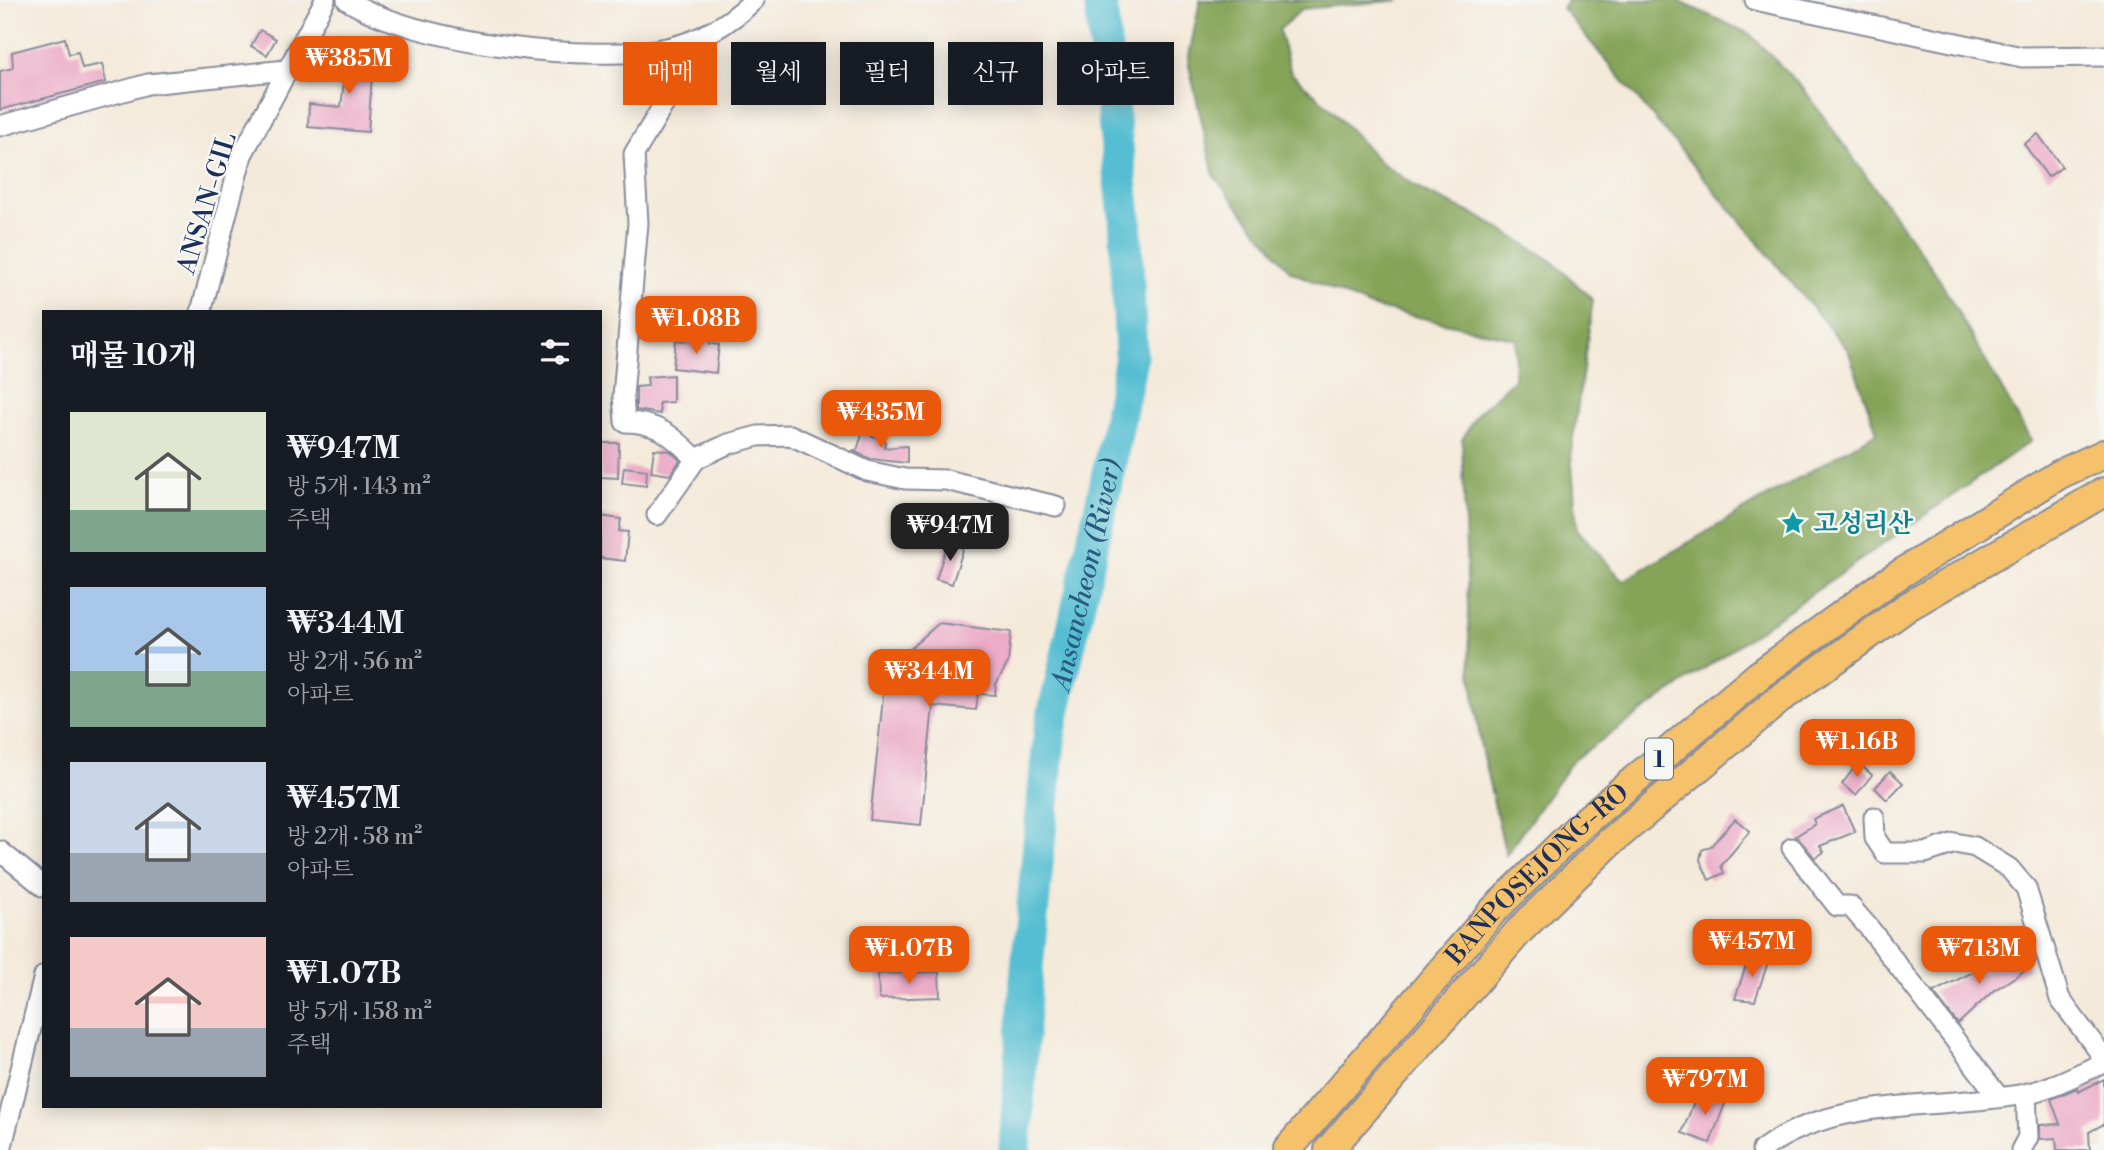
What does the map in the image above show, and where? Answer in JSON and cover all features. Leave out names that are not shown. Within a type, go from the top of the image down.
[{"type":"highway","name":"BANPOSEJONG-RO","points":[[1287,1150],[1457,951],[1582,824],[1759,675],[1889,581],[2060,474],[2104,454]]},
{"type":"highway","name":"BANPOSEJONG-RO","points":[[1329,1150],[1520,930],[1629,825],[1781,698],[1907,607],[2104,492]]},
{"type":"street","name":"ANSAN-GIL","points":[[202,310],[242,155],[325,0]]},
{"type":"street","points":[[348,0],[371,15],[436,33],[550,51],[625,54],[672,46],[706,34],[739,14],[754,0]]},
{"type":"street","points":[[1755,0],[2022,57],[2104,56]]},
{"type":"street","points":[[696,460],[660,426],[645,422],[625,422],[623,396],[638,223],[634,155],[706,34]]},
{"type":"street","points":[[0,126],[148,84],[286,70]]},
{"type":"street","points":[[657,515],[696,460],[728,444],[758,436],[790,435],[867,471],[905,479],[946,480],[1056,506]]},
{"type":"street","points":[[1762,1150],[1778,1138],[1826,1118],[2026,1094],[2104,1061],[2060,999],[2026,888],[2009,868],[1975,847],[1955,843],[1924,853],[1885,853],[1875,838],[1874,817]]},
{"type":"street","points":[[1791,848],[1837,906],[1850,906],[1870,929],[1998,1096]]},
{"type":"street","points":[[0,851],[42,885]]},
{"type":"street","points":[[1,1150],[42,984]]},
{"type":"street","points":[[2021,1150],[2028,1137],[2026,1094]]},
{"type":"green space","points":[[1200,0],[1400,0],[1302,9],[1279,30],[1291,73],[1329,107],[1379,161],[1424,192],[1482,218],[1551,260],[1593,300],[1571,452],[1577,529],[1623,581],[1877,432],[1848,350],[1562,8],[1568,0],[1676,0],[1750,34],[1805,91],[1935,272],[2031,441],[1573,760],[1506,855],[1481,748],[1470,663],[1462,440],[1476,415],[1514,379],[1516,339],[1369,306],[1290,271],[1214,176],[1188,61]]},
{"type":"building","points":[[260,30],[276,39],[267,55],[251,46]]},
{"type":"building","points":[[65,38],[69,54],[78,52],[82,68],[102,64],[106,82],[0,110],[0,71],[13,68],[12,52]]},
{"type":"building","points":[[348,46],[374,48],[368,132],[308,127],[309,104],[341,107]]},
{"type":"building","points":[[2038,134],[2062,167],[2048,177],[2024,144]]},
{"type":"building","points":[[695,338],[711,340],[710,344],[719,345],[716,373],[673,368],[676,340],[695,342]]},
{"type":"building","points":[[673,375],[673,402],[659,403],[660,414],[636,410],[636,387],[648,386],[647,377]]},
{"type":"building","points":[[863,432],[886,441],[884,448],[907,446],[907,463],[871,459],[853,451],[857,450]]},
{"type":"building","points":[[602,443],[619,443],[618,478],[602,477]]},
{"type":"building","points":[[654,449],[670,451],[680,460],[670,475],[651,472]]},
{"type":"building","points":[[624,467],[647,470],[646,486],[622,483]]},
{"type":"building","points":[[602,516],[621,519],[619,531],[628,532],[625,561],[602,558]]},
{"type":"building","points":[[948,542],[964,547],[952,584],[936,579]]},
{"type":"building","points":[[939,623],[1011,632],[1008,663],[996,684],[995,695],[978,694],[976,710],[933,706],[921,825],[870,820],[886,670]]},
{"type":"building","points":[[1858,763],[1872,775],[1856,795],[1842,784]]},
{"type":"building","points":[[1890,771],[1903,783],[1887,800],[1875,788]]},
{"type":"building","points":[[1843,806],[1855,832],[1820,846],[1824,852],[1815,858],[1796,836],[1815,824],[1813,819]]},
{"type":"building","points":[[1735,819],[1750,831],[1721,866],[1724,873],[1709,880],[1700,860],[1702,850],[1711,846]]},
{"type":"building","points":[[2017,950],[2029,968],[1993,991],[1958,1024],[1933,992],[1977,970],[1979,974]]},
{"type":"building","points":[[1749,956],[1768,962],[1755,1001],[1735,999]]},
{"type":"building","points":[[939,972],[940,997],[879,999],[878,974]]},
{"type":"building","points":[[2104,1079],[2104,1124],[2089,1132],[2090,1150],[2057,1150],[2056,1138],[2040,1139],[2040,1125],[2060,1124],[2051,1099],[2077,1088],[2078,1092]]},
{"type":"building","points":[[1713,1093],[1727,1098],[1710,1143],[1682,1133],[1697,1094],[1711,1099]]},
{"type":"waterway","name":"Ansancheon (River)","points":[[1015,1150],[1026,978],[1050,730],[1105,488],[1131,358],[1125,216],[1100,0]]},
{"type":"place","name":"고성리산","points":[[1793,523]]}]
